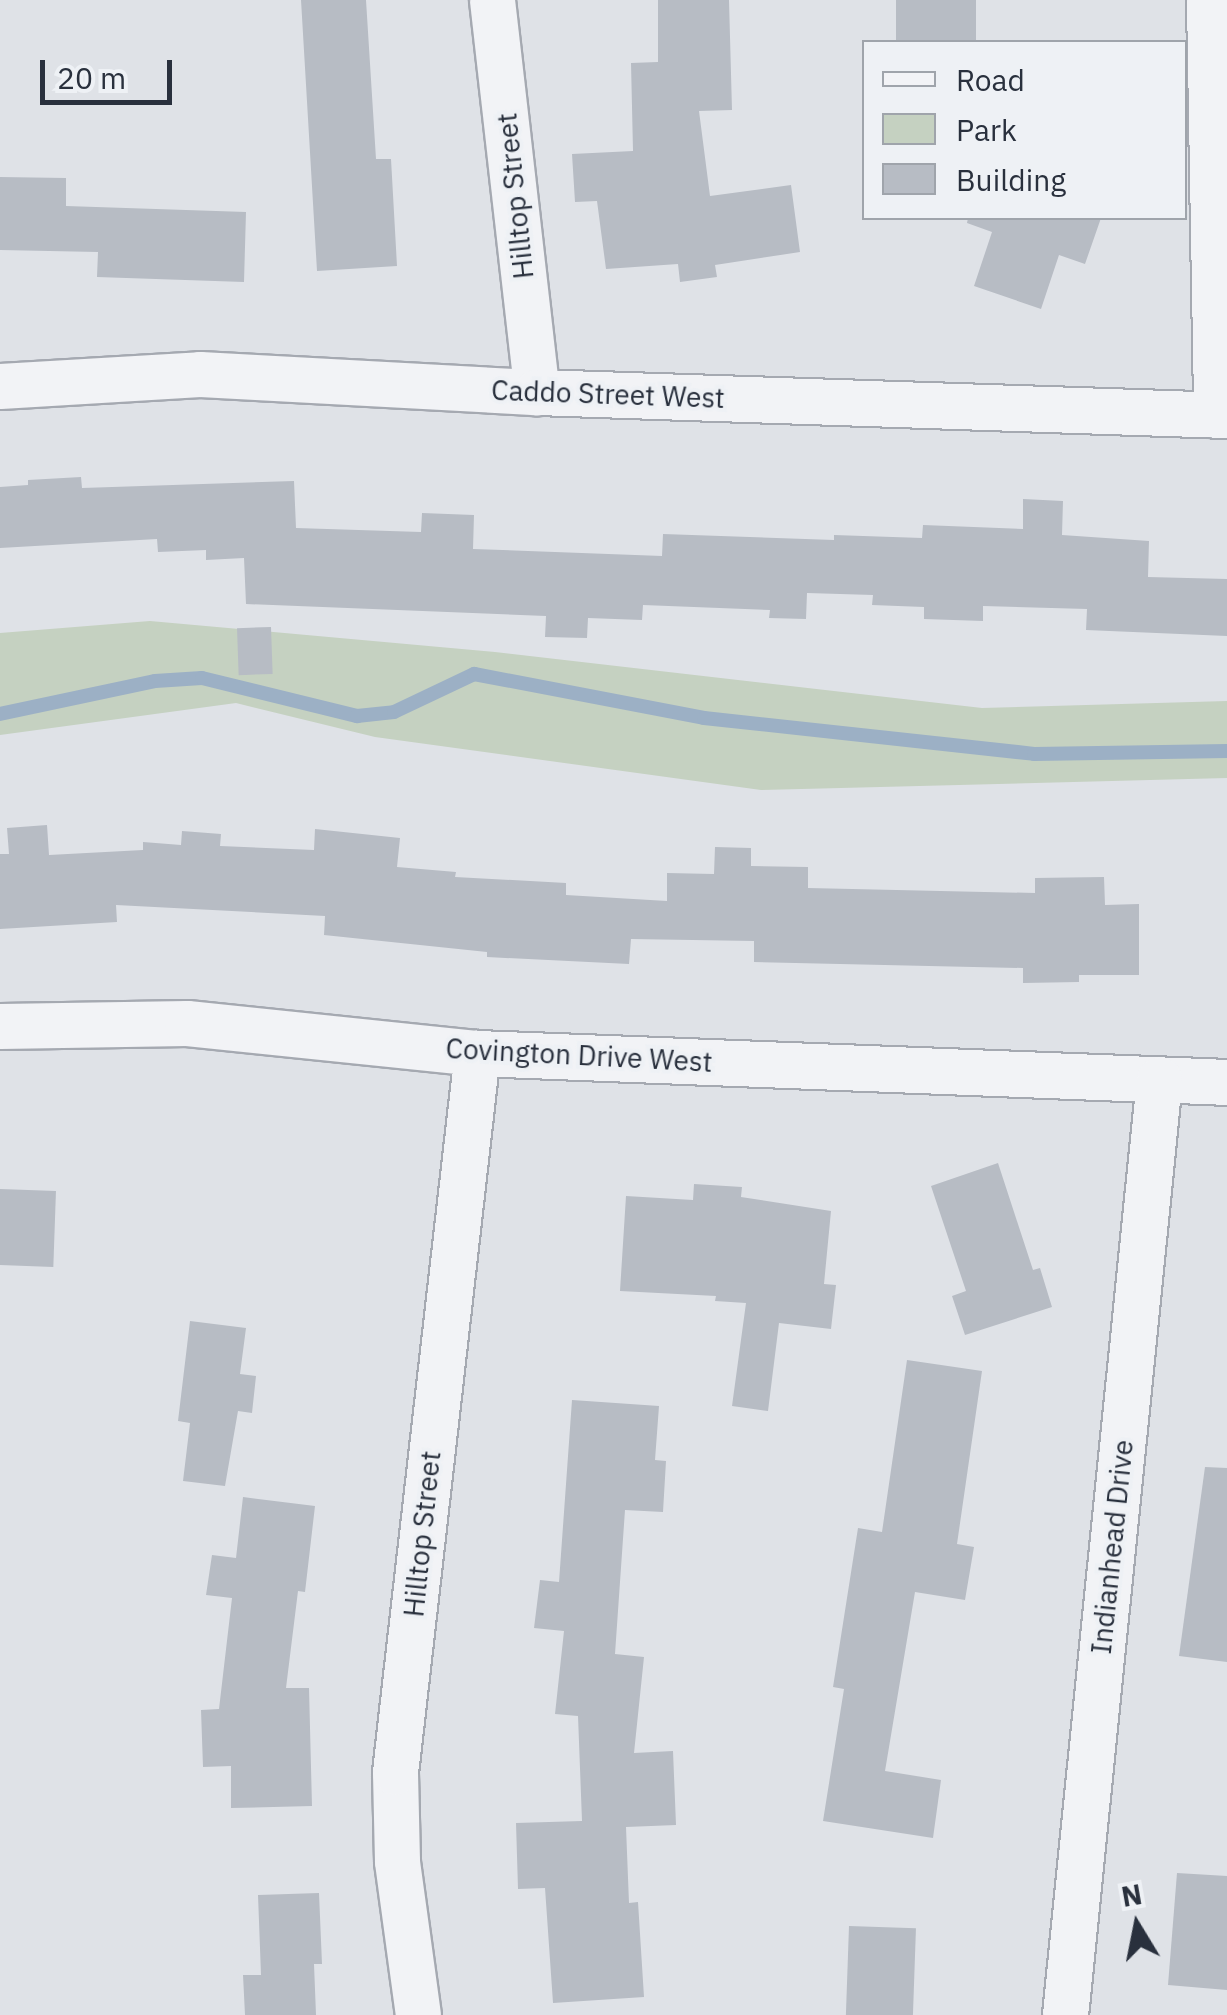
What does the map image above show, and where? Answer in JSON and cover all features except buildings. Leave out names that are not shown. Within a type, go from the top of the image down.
[{"type":"street","name":"Hilltop Street","points":[[492,0],[537,392]]},
{"type":"street","points":[[1210,0],[1222,415]]},
{"type":"street","name":"Caddo Street West","points":[[0,386],[200,374],[537,392],[1222,415]]},
{"type":"street","name":"Covington Drive West","points":[[0,1026],[187,1023],[476,1053],[1227,1082]]},
{"type":"street","name":"Hilltop Street","points":[[418,2015],[398,1861],[395,1772],[476,1053]]},
{"type":"street","name":"Indianhead Drive","points":[[1065,2015],[1159,1080]]},
{"type":"green space","points":[[150,621],[495,652],[982,708],[1227,701],[1227,778],[761,790],[375,737],[236,703],[0,735],[0,633]]},
{"type":"waterway","points":[[0,714],[155,681],[202,678],[357,716],[394,712],[474,674],[704,718],[1034,754],[1227,751]]}]
